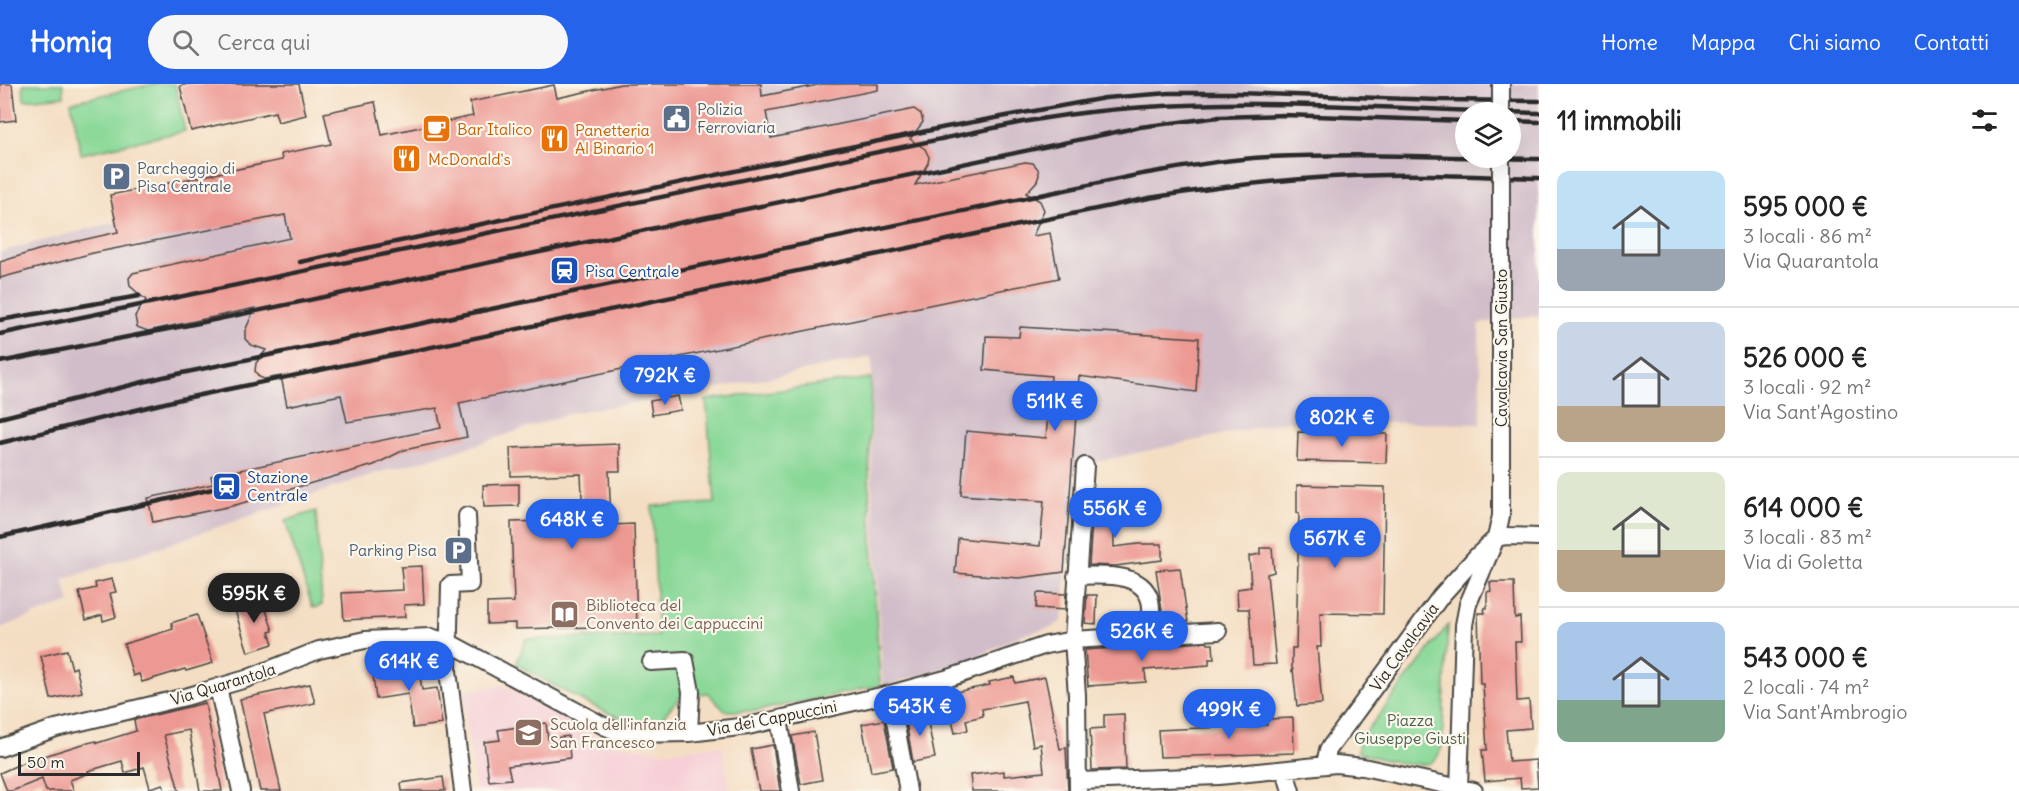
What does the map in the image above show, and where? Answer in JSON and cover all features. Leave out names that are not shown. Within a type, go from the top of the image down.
[{"type":"street","points":[[1501,84],[1501,102]]},
{"type":"street","name":"Cavalcavia San Giusto","points":[[1496,538],[1501,516],[1502,490],[1501,168]]},
{"type":"street","points":[[1085,466],[1072,640],[1077,695],[1078,786],[1143,785],[1285,771],[1325,764],[1363,767],[1464,790],[1464,625],[1474,586],[1496,538],[1539,537]]},
{"type":"street","points":[[463,791],[448,672],[448,642],[450,585],[470,584],[467,516]]},
{"type":"street","name":"Via Cavalcavia","points":[[1325,764],[1328,750],[1441,596],[1496,538]]},
{"type":"street","points":[[1076,576],[1108,575],[1129,579],[1145,588],[1150,598],[1151,618],[1145,631],[1138,636]]},
{"type":"street","name":"Via dei Cappuccini","points":[[448,642],[512,674],[567,707],[616,731],[633,734],[729,730],[890,694],[972,671],[1035,648],[1072,640],[1218,631]]},
{"type":"street","name":"Via Quarantola","points":[[0,748],[56,728],[218,687],[285,665],[319,650],[352,642],[430,637],[448,642]]},
{"type":"street","points":[[651,662],[685,660],[691,692],[689,733]]},
{"type":"street","points":[[218,687],[241,791]]},
{"type":"street","points":[[890,694],[908,791]]},
{"type":"street","points":[[779,719],[792,791]]},
{"type":"street","points":[[1285,771],[1291,791]]},
{"type":"shaded area","points":[[706,84],[1539,84],[1539,317],[1529,316],[1479,324],[1481,424],[1287,421],[1076,466],[1062,621],[1053,627],[1021,635],[971,660],[883,687],[872,490],[872,357],[678,396],[574,412],[451,453],[370,475],[63,580],[70,602],[0,628],[0,252],[95,227],[280,190]]},
{"type":"shaded area","name":"Scuola dell'infanzia San Francesco","points":[[504,685],[608,743],[667,752],[722,745],[730,791],[476,791],[462,691]]},
{"type":"green space","points":[[23,84],[63,84],[64,96],[24,100]]},
{"type":"green space","points":[[153,84],[175,84],[185,131],[81,154],[71,102]]},
{"type":"green space","points":[[871,378],[869,489],[880,686],[755,711],[725,711],[708,693],[696,694],[680,699],[658,721],[641,723],[605,712],[516,664],[526,639],[658,636],[652,506],[715,503],[706,400]]},
{"type":"green space","points":[[316,511],[322,605],[315,608],[312,606],[285,521]]},
{"type":"green space","name":"Piazza Giuseppe Giusti","points":[[1448,625],[1442,746],[1437,757],[1432,762],[1417,765],[1358,752],[1359,741]]},
{"type":"building","points":[[0,84],[12,84],[16,120],[0,122]]},
{"type":"building","points":[[188,84],[299,84],[306,115],[278,122],[275,112],[191,131],[180,86]]},
{"type":"building","points":[[621,84],[761,84],[762,96],[823,84],[878,84],[878,90],[766,112],[771,138],[914,109],[921,114],[923,122],[910,139],[925,149],[929,157],[915,185],[1025,162],[1033,163],[1039,175],[1037,181],[1026,193],[1040,201],[1044,210],[1033,236],[1050,233],[1059,278],[459,403],[467,437],[404,450],[374,465],[232,506],[153,522],[148,498],[213,484],[211,476],[441,428],[437,408],[347,422],[341,395],[287,406],[281,376],[264,379],[259,377],[255,371],[256,363],[266,350],[251,345],[245,339],[245,331],[255,308],[148,331],[137,327],[135,316],[146,300],[130,286],[129,278],[133,273],[290,238],[285,215],[93,253],[0,278],[0,262],[38,250],[118,232],[110,195],[282,160],[281,154],[331,144],[324,113],[375,102],[382,135],[473,116],[470,102],[554,85],[557,98]]},
{"type":"building","points":[[1020,327],[1199,338],[1196,392],[1079,376],[1064,572],[1019,578],[955,573],[958,538],[1040,546],[1044,501],[961,495],[966,431],[1046,438],[1051,376],[984,370],[986,336],[1019,337]]},
{"type":"building","points":[[678,396],[681,410],[652,415],[650,401]]},
{"type":"building","points":[[1298,432],[1387,434],[1386,463],[1297,461]]},
{"type":"building","points":[[619,444],[620,471],[609,471],[611,525],[634,524],[637,626],[515,629],[515,623],[487,624],[487,603],[514,602],[511,522],[583,520],[581,474],[511,476],[510,448]]},
{"type":"building","points":[[519,484],[519,506],[484,507],[483,485]]},
{"type":"building","points":[[1297,485],[1385,487],[1383,614],[1320,613],[1321,647],[1317,647],[1322,704],[1297,706],[1292,671],[1292,648],[1296,648],[1299,513],[1297,513]]},
{"type":"building","points":[[1113,491],[1114,547],[1162,544],[1162,560],[1115,566],[1089,565],[1094,492]]},
{"type":"building","points":[[1260,548],[1272,548],[1274,572],[1267,574],[1276,664],[1253,665],[1249,609],[1238,609],[1237,589],[1251,587],[1249,556],[1260,554]]},
{"type":"building","points":[[422,566],[424,604],[404,605],[405,617],[344,620],[342,593],[403,590],[401,567]]},
{"type":"building","points":[[1180,568],[1188,622],[1164,624],[1156,570]]},
{"type":"building","points":[[112,579],[116,592],[110,593],[116,617],[103,621],[102,615],[86,620],[79,592],[96,588],[95,583]]},
{"type":"building","points":[[1490,582],[1514,582],[1515,618],[1520,617],[1521,642],[1515,642],[1517,701],[1529,700],[1531,728],[1506,730],[1509,762],[1536,760],[1538,787],[1521,788],[1520,778],[1485,781],[1482,750],[1487,750],[1483,684],[1480,684],[1478,613],[1485,613],[1484,608],[1487,608],[1487,592],[1491,591]]},
{"type":"building","points":[[1037,593],[1066,594],[1065,610],[1036,608]]},
{"type":"building","points":[[1087,595],[1097,595],[1096,624],[1085,623]]},
{"type":"building","points":[[258,596],[262,611],[266,610],[273,631],[269,632],[273,644],[248,652],[233,604]]},
{"type":"building","points":[[197,615],[213,663],[142,682],[139,674],[133,676],[124,644],[173,629],[171,623]]},
{"type":"building","points":[[1207,642],[1213,644],[1214,659],[1209,659],[1209,665],[1145,670],[1146,682],[1088,686],[1085,650]]},
{"type":"building","points":[[67,650],[72,669],[76,667],[82,692],[51,699],[41,656]]},
{"type":"building","points":[[418,662],[422,690],[437,688],[442,724],[413,728],[408,694],[376,699],[372,668]]},
{"type":"building","points":[[1014,677],[1015,683],[1045,677],[1060,749],[1066,748],[1068,791],[972,791],[970,775],[1004,771],[1004,776],[1044,772],[1041,744],[1033,746],[1025,701],[982,709],[983,716],[966,720],[968,730],[955,733],[946,694],[990,685],[989,682]]},
{"type":"building","points":[[310,684],[315,703],[264,714],[281,791],[260,791],[240,699]]},
{"type":"building","points":[[205,703],[222,791],[200,791],[189,730],[164,735],[179,791],[165,791],[163,784],[150,788],[144,767],[125,773],[122,761],[88,771],[89,773],[70,780],[74,791],[46,791],[42,779],[7,791],[0,773],[22,763],[79,745],[96,741],[97,743],[136,731],[134,720]]},
{"type":"building","points":[[926,712],[935,758],[913,762],[905,716]]},
{"type":"building","points":[[1124,714],[1126,769],[1092,770],[1090,729],[1104,728],[1104,715]]},
{"type":"building","points":[[1293,718],[1294,753],[1160,757],[1158,730],[1267,725],[1267,719]]},
{"type":"building","points":[[884,720],[893,768],[871,772],[862,724]]},
{"type":"building","points":[[546,723],[548,739],[568,736],[570,758],[508,766],[511,779],[489,781],[484,742],[500,740],[498,730]]},
{"type":"building","points":[[814,732],[822,780],[801,784],[792,736]]},
{"type":"building","points":[[773,745],[780,791],[759,791],[751,749]]},
{"type":"building","points":[[443,777],[445,791],[402,791],[401,783]]},
{"type":"railway","points":[[300,262],[946,127],[1105,98],[1169,93],[1237,93],[1539,101]]},
{"type":"railway","points":[[0,334],[1023,122],[1087,112],[1216,104],[1281,104],[1539,113]]},
{"type":"railway","points":[[0,362],[204,322],[1140,127],[1219,117],[1284,115],[1455,121]]},
{"type":"railway","points":[[1521,121],[1539,122]]},
{"type":"railway","points":[[0,418],[163,377],[1142,174],[1269,157],[1336,155],[1539,159]]},
{"type":"railway","points":[[0,443],[181,399],[1149,198],[1238,185],[1327,177],[1444,175],[1539,178]]},
{"type":"railway","points":[[0,320],[139,296]]},
{"type":"railway","points":[[0,537],[226,486]]},
{"type":"place","name":"Polizia Ferroviaria","points":[[676,118]]},
{"type":"place","name":"Bar Italico","points":[[436,129]]},
{"type":"place","name":"Panetteria Al Binario 1","points":[[554,139]]},
{"type":"place","name":"McDonald's","points":[[407,159]]},
{"type":"place","name":"Parcheggio di Pisa Centrale","points":[[116,177]]},
{"type":"place","name":"Pisa Centrale","points":[[564,271]]},
{"type":"place","name":"Stazione Centrale","points":[[226,486]]},
{"type":"place","name":"Parking Pisa","points":[[458,550]]},
{"type":"place","name":"Biblioteca del Convento dei Cappuccini","points":[[565,614]]},
{"type":"place","name":"Scuola dell'infanzia San Francesco","points":[[529,733]]}]
